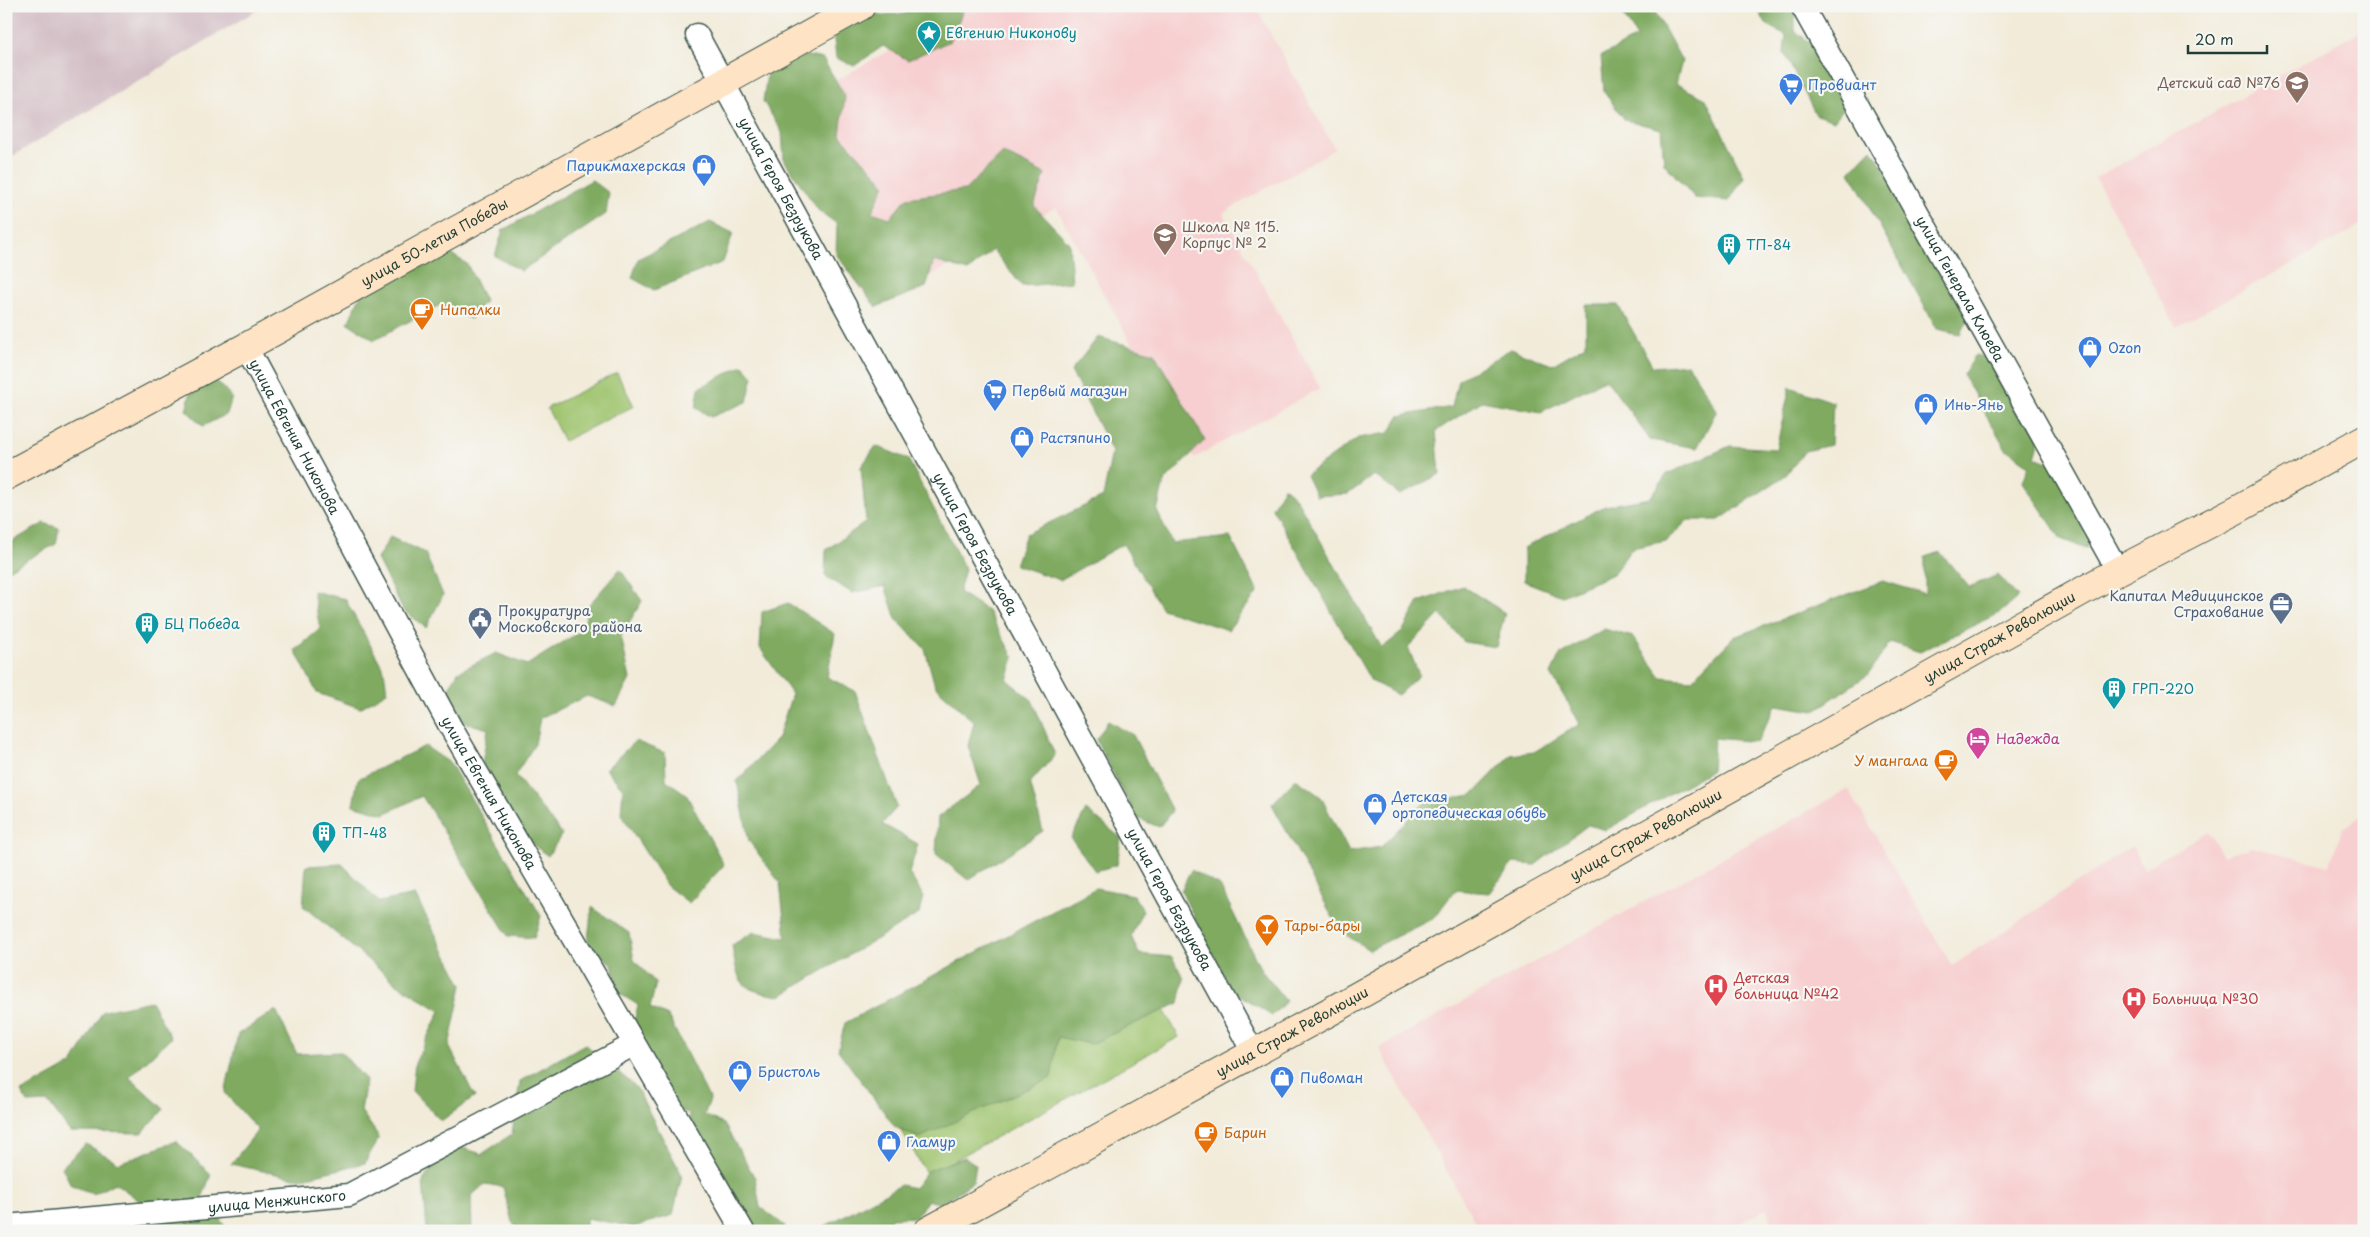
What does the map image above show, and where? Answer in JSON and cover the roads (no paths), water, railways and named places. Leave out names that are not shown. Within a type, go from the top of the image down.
[{"type":"street","name":"улица 50-летия Победы","points":[[6,476],[246,347],[724,84],[861,6]]},
{"type":"street","name":"улица Генерала Клюева","points":[[1802,6],[2118,571]]},
{"type":"street","name":"улица Героя Безрукова","points":[[697,35],[1252,1052]]},
{"type":"street","name":"улица Евгения Никонова","points":[[246,347],[450,726],[633,1045],[743,1231]]},
{"type":"street","name":"улица Страж Революции","points":[[928,1231],[2118,571],[2236,510],[2364,439]]},
{"type":"street","name":"улица Менжинского","points":[[6,1226],[349,1195],[633,1045]]},
{"type":"place","name":"Евгению Никонову","points":[[929,54]]},
{"type":"place","name":"Детский сад №76","points":[[2297,104]]},
{"type":"place","name":"Провиант","points":[[1791,106]]},
{"type":"place","name":"Парикмахерская","points":[[704,187]]},
{"type":"place","name":"Школа № 115. Корпус № 2","points":[[1165,256]]},
{"type":"place","name":"ТП-84","points":[[1729,266]]},
{"type":"place","name":"Нипалки","points":[[422,331]]},
{"type":"place","name":"Ozon","points":[[2090,369]]},
{"type":"place","name":"Первый магазин","points":[[995,412]]},
{"type":"place","name":"Инь-Янь","points":[[1926,426]]},
{"type":"place","name":"Растяпино","points":[[1022,459]]},
{"type":"place","name":"Капитал Медицинское Страхование","points":[[2281,625]]},
{"type":"place","name":"Прокуратура Московского района","points":[[480,640]]},
{"type":"place","name":"БЦ Победа","points":[[147,645]]},
{"type":"place","name":"ГРП-220","points":[[2114,710]]},
{"type":"place","name":"Надежда","points":[[1978,760]]},
{"type":"place","name":"У мангала","points":[[1946,782]]},
{"type":"place","name":"Детская ортопедическая обувь","points":[[1375,826]]},
{"type":"place","name":"ТП-48","points":[[324,854]]},
{"type":"place","name":"Тары-бары","points":[[1267,947]]},
{"type":"place","name":"Детская больница №42","points":[[1716,1007]]},
{"type":"place","name":"Больница №30","points":[[2134,1020]]},
{"type":"place","name":"Бристоль","points":[[740,1093]]},
{"type":"place","name":"Пивоман","points":[[1282,1099]]},
{"type":"place","name":"Барин","points":[[1206,1154]]},
{"type":"place","name":"Гламур","points":[[889,1163]]}]
